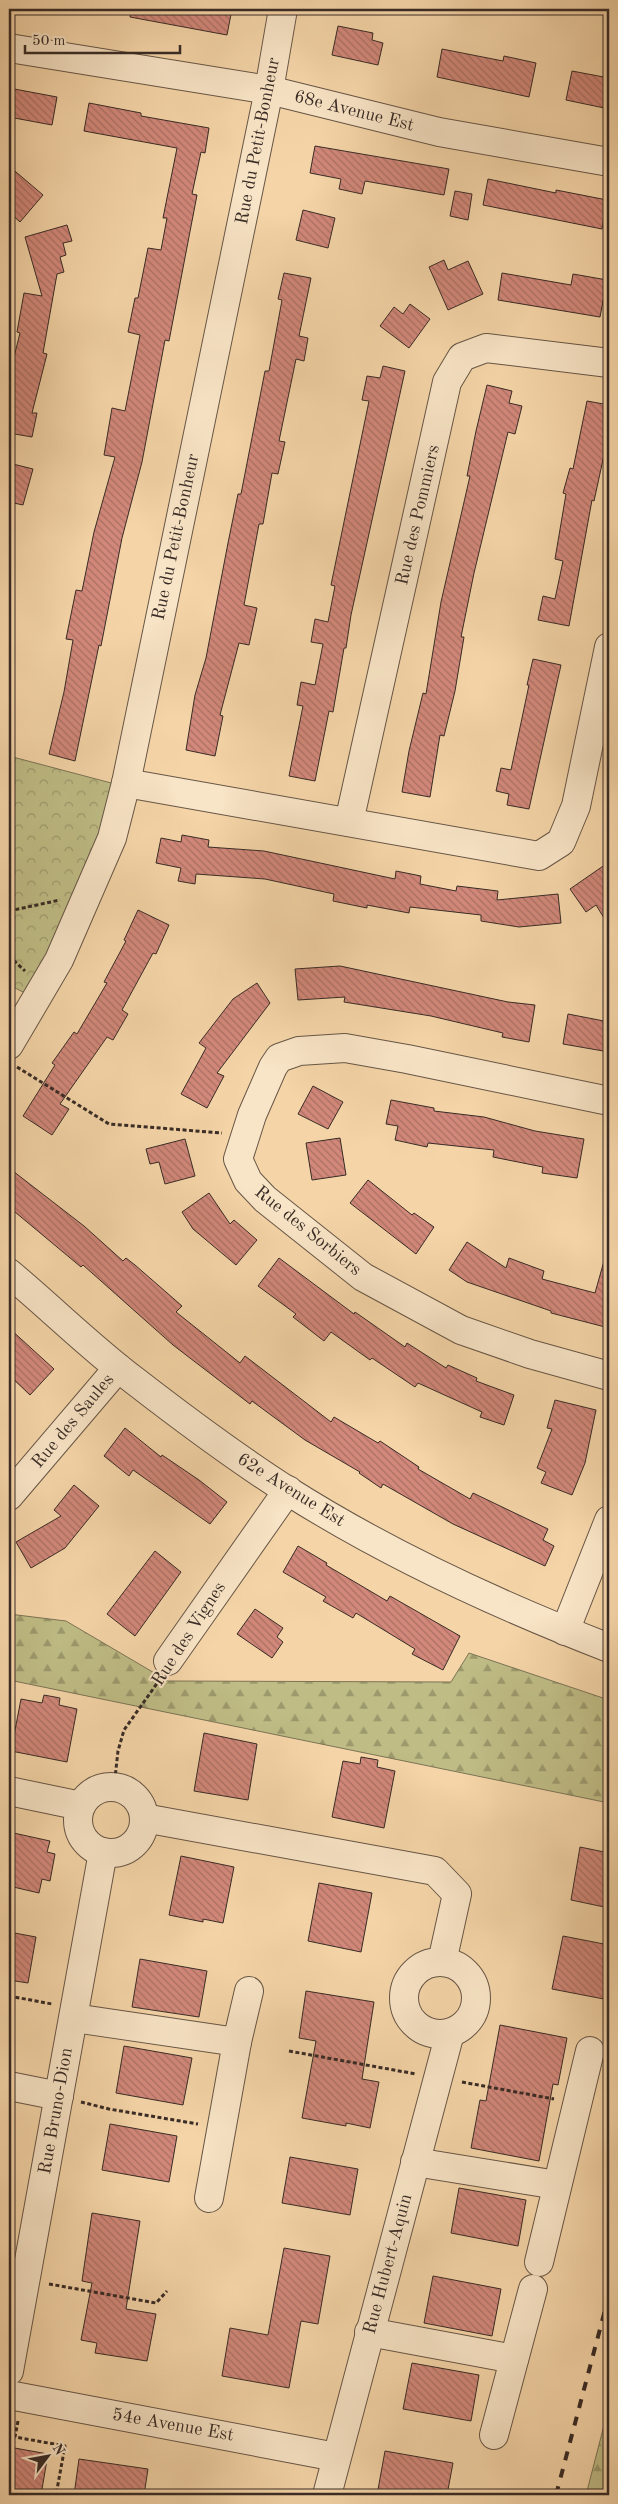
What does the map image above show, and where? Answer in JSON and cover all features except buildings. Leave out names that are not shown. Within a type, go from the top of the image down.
[{"type":"street","name":"Rue du Petit-Bonheur","points":[[13,1056],[59,960],[112,838],[126,783],[269,90],[283,9]]},
{"type":"street","name":"68e Avenue Est","points":[[9,48],[269,90],[439,132],[609,162]]},
{"type":"street","name":"Rue des Pommiers","points":[[349,822],[448,382],[462,357],[486,348],[609,363]]},
{"type":"street","points":[[126,783],[539,856],[561,842],[576,806],[609,647]]},
{"type":"street","name":"Rue des Sorbiers","points":[[609,1101],[345,1048],[299,1051],[279,1058],[273,1067],[252,1115],[238,1159],[248,1181],[265,1199],[363,1277],[461,1330],[530,1354],[609,1376]]},
{"type":"street","name":"62e Avenue Est","points":[[9,1273],[118,1368],[191,1423],[288,1490],[378,1543],[441,1576],[565,1631],[609,1648]]},
{"type":"street","name":"Rue des Saules","points":[[9,1496],[118,1368]]},
{"type":"street","name":"Rue des Vignes","points":[[168,1661],[288,1490]]},
{"type":"street","points":[[565,1631],[609,1520]]},
{"type":"street","points":[[114,1787],[131,1794],[140,1804],[144,1818],[143,1829],[135,1843],[120,1852],[103,1852],[88,1844],[82,1836],[78,1825],[81,1806],[87,1797],[97,1790],[114,1787]]},
{"type":"street","points":[[9,1791],[81,1806]]},
{"type":"street","points":[[144,1818],[435,1871],[457,1894],[442,1962]]},
{"type":"street","name":"Rue Bruno-Dion","points":[[9,2371],[103,1852]]},
{"type":"street","points":[[442,1962],[462,1969],[472,1981],[476,1996],[475,2008],[466,2023],[450,2033],[437,2034],[426,2031],[415,2024],[408,2015],[404,2003],[407,1983],[414,1973],[424,1965],[442,1962]]},
{"type":"street","points":[[209,2198],[237,2042],[250,1991]]},
{"type":"street","points":[[75,2013],[237,2042]]},
{"type":"street","name":"Rue Hubert-Aquin","points":[[327,2495],[450,2033]]},
{"type":"street","points":[[539,2262],[590,2051]]},
{"type":"street","points":[[9,2086],[59,2096]]},
{"type":"street","points":[[415,2162],[557,2186]]},
{"type":"street","points":[[494,2435],[532,2289]]},
{"type":"street","points":[[369,2332],[514,2359]]},
{"type":"street","name":"54e Avenue Est","points":[[13,2407],[336,2457]]},
{"type":"path","points":[[9,911],[31,905],[86,898]]},
{"type":"path","points":[[13,1056],[109,1124],[230,1133]]},
{"type":"path","name":"Rue des Vignes","points":[[114,1787],[118,1751],[124,1730],[154,1689],[168,1661]]},
{"type":"path","points":[[9,1996],[75,2013]]},
{"type":"path","points":[[59,2096],[109,2109],[223,2128]]},
{"type":"path","points":[[25,2280],[156,2303],[166,2291]]},
{"type":"path","points":[[13,2407],[15,2437],[65,2446],[56,2495]]},
{"type":"green space","points":[[9,756],[115,784],[86,894],[33,997],[9,985]]},
{"type":"green space","points":[[9,1614],[66,1621],[168,1681],[451,1682],[469,1653],[609,1700],[609,1803],[9,1680]]},
{"type":"green space","points":[[609,2406],[609,2495],[586,2495]]},
{"type":"railway","points":[[556,2495],[609,2295]]}]
